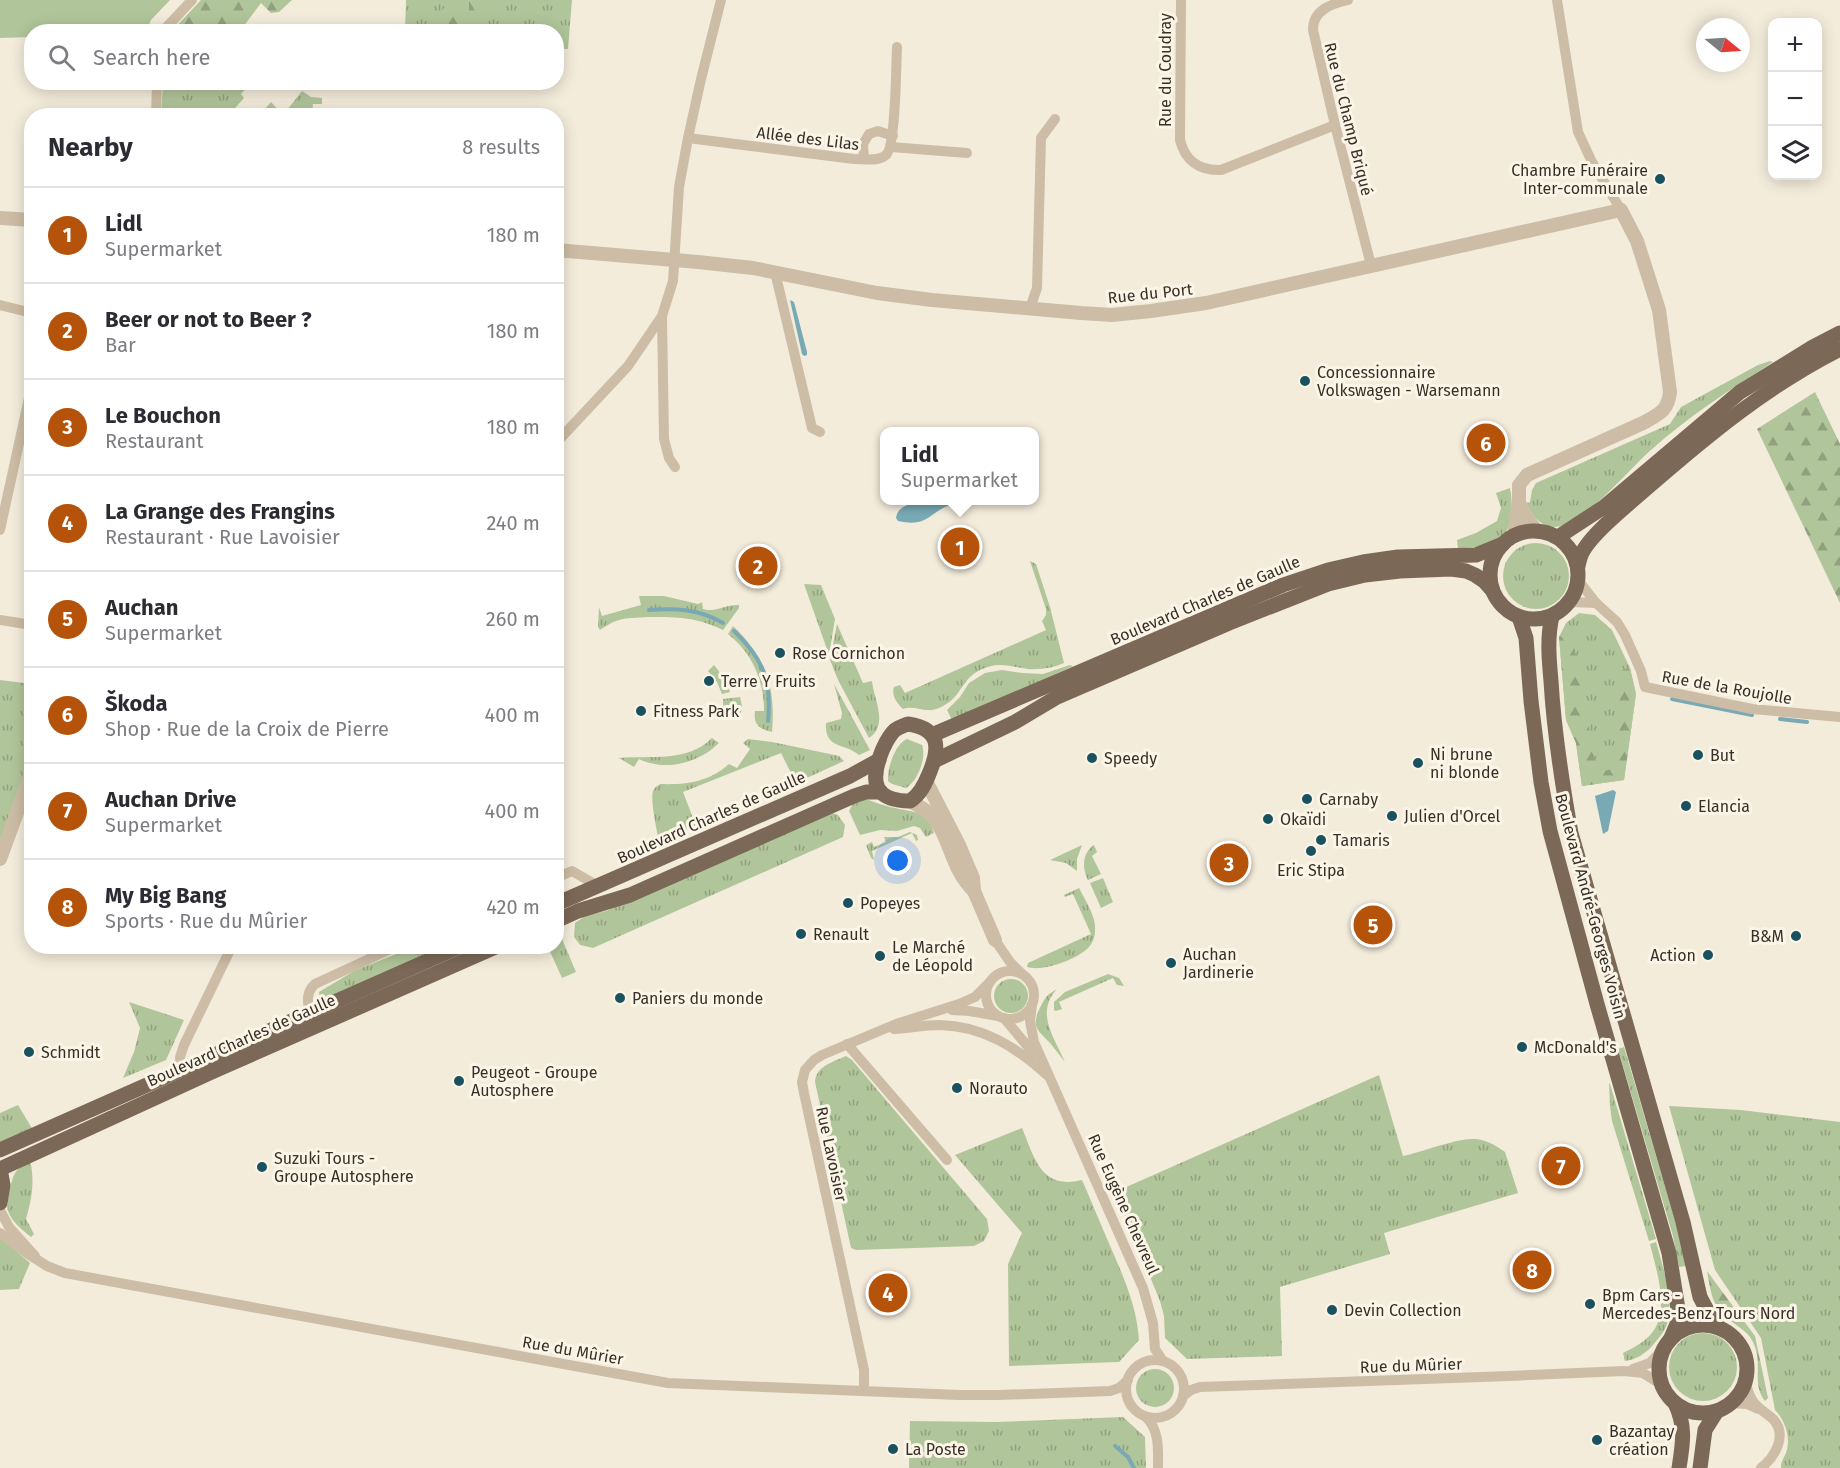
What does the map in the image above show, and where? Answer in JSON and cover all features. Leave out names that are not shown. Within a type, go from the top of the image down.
[{"type":"main road","points":[[1558,537],[1604,507],[1740,392],[1840,333]]},
{"type":"main road","points":[[1578,573],[1574,555],[1567,545],[1558,537],[1537,531],[1525,532],[1508,540],[1496,554],[1490,576],[1493,591],[1499,602],[1519,617],[1541,619],[1562,610],[1570,602],[1575,592],[1582,552],[1616,515],[1720,426],[1767,391],[1840,349]]},
{"type":"main road","name":"Boulevard Charles de Gaulle","points":[[932,735],[1306,577],[1354,564],[1398,556],[1476,555],[1508,540]]},
{"type":"main road","name":"Boulevard Charles de Gaulle","points":[[934,761],[1016,722],[1057,698],[1226,624],[1328,584],[1365,575],[1451,569],[1475,575],[1493,591]]},
{"type":"main road","name":"Boulevard André-Georges Voisin","points":[[1552,616],[1548,637],[1551,693],[1559,768],[1571,833],[1683,1222],[1700,1297],[1719,1328]]},
{"type":"main road","name":"Boulevard André-Georges Voisin","points":[[1519,617],[1526,638],[1541,782],[1550,831],[1594,994],[1670,1253],[1678,1309],[1677,1324],[1668,1343]]},
{"type":"main road","points":[[564,917],[623,898],[854,796],[866,792],[881,792],[892,799],[910,801],[915,798],[926,781],[934,761],[937,748],[928,731],[908,724],[900,726],[889,737],[876,772],[876,781],[881,792]]},
{"type":"main road","name":"Boulevard Charles de Gaulle","points":[[564,901],[850,776],[879,760]]},
{"type":"main road","name":"Boulevard Charles de Gaulle","points":[[0,1150],[443,954]]},
{"type":"main road","name":"Boulevard Charles de Gaulle","points":[[0,1169],[480,954]]},
{"type":"main road","points":[[0,1169],[3,1185],[0,1203]]},
{"type":"main road","points":[[1675,1403],[1696,1413],[1707,1413],[1717,1411],[1731,1403],[1740,1394],[1745,1382],[1747,1362],[1743,1350],[1731,1334],[1707,1325],[1682,1330],[1668,1343],[1659,1366],[1665,1392],[1675,1403],[1682,1419],[1679,1468]]},
{"type":"main road","points":[[1700,1468],[1705,1430],[1717,1411]]},
{"type":"street","points":[[170,24],[192,0]]},
{"type":"street","points":[[564,434],[628,366],[662,316],[669,297],[675,260],[679,187],[701,79],[721,0]]},
{"type":"street","name":"Rue du Coudray","points":[[1180,0],[1180,140],[1185,153],[1195,164],[1207,170],[1221,170],[1335,125]]},
{"type":"street","name":"Rue du Champ Briqué","points":[[1348,0],[1327,7],[1316,16],[1313,25],[1314,39],[1371,265]]},
{"type":"street","points":[[1508,540],[1519,502],[1519,485],[1527,475],[1643,423],[1660,413],[1668,403],[1670,392],[1659,310],[1637,241],[1592,162],[1578,132],[1557,0]]},
{"type":"street","points":[[892,142],[897,47]]},
{"type":"street","points":[[156,108],[157,90]]},
{"type":"street","points":[[1030,308],[1037,288],[1041,138],[1055,119]]},
{"type":"street","points":[[864,159],[863,144],[869,134],[878,131],[892,142],[967,153]]},
{"type":"street","name":"Allée des Lilas","points":[[688,138],[864,159],[883,158],[892,142]]},
{"type":"street","name":"Rue du Port","points":[[564,251],[675,260],[775,272],[877,293],[932,300],[1097,315],[1151,311],[1206,303],[1621,210]]},
{"type":"street","points":[[0,218],[24,220]]},
{"type":"street","points":[[775,272],[812,428],[820,432]]},
{"type":"street","points":[[0,305],[24,311]]},
{"type":"street","points":[[662,316],[664,439],[669,458],[675,467]]},
{"type":"street","points":[[0,530],[24,420]]},
{"type":"street","points":[[1519,502],[1525,516],[1537,531]]},
{"type":"street","points":[[1578,573],[1596,603]]},
{"type":"street","points":[[1570,602],[1596,603]]},
{"type":"street","name":"Rue de la Roujolle","points":[[1596,603],[1617,622],[1625,635],[1641,671],[1645,687],[1752,709],[1840,717]]},
{"type":"street","points":[[0,620],[24,624]]},
{"type":"street","points":[[926,781],[959,844],[973,878],[974,891],[995,940],[1010,962],[1034,989],[1032,1005],[1021,1016],[1002,1017],[994,1013],[987,1001],[986,992],[998,958],[995,940]]},
{"type":"street","points":[[0,859],[24,792]]},
{"type":"street","points":[[910,801],[930,813],[940,827],[964,882],[974,891]]},
{"type":"street","points":[[564,874],[572,871],[598,886]]},
{"type":"street","points":[[179,1071],[184,1045],[228,954]]},
{"type":"street","points":[[310,1013],[307,1001],[309,992],[315,984],[380,954]]},
{"type":"street","points":[[991,981],[1000,973],[1008,970],[1021,973]]},
{"type":"street","name":"Rue Lavoisier","points":[[864,1390],[864,1370],[802,1082],[805,1070],[814,1060],[847,1044],[975,997],[991,981]]},
{"type":"street","name":"Rue Eugène Chevreul","points":[[1032,1005],[1030,1022],[1034,1042],[1143,1288],[1153,1323],[1154,1346],[1163,1362]]},
{"type":"street","name":"Rue Lavoisier","points":[[939,1011],[969,1011],[1002,1017]]},
{"type":"street","name":"Rue Eugène Chevreul","points":[[1002,1017],[1030,1047],[1051,1079]]},
{"type":"street","points":[[879,1031],[941,1025],[979,1032],[1010,1045],[1051,1079]]},
{"type":"street","points":[[847,1044],[947,1160]]},
{"type":"street","name":"Rue du Mûrier","points":[[0,1210],[9,1227],[39,1261]]},
{"type":"street","name":"Rue du Mûrier","points":[[0,1233],[39,1261],[65,1273],[668,1383],[999,1395],[1110,1391],[1129,1400]]},
{"type":"street","name":"Rue du Mûrier","points":[[1624,1371],[1650,1363],[1668,1343]]},
{"type":"street","points":[[1154,1346],[1152,1352],[1132,1372],[1128,1380],[1129,1400],[1136,1410],[1154,1418],[1166,1416],[1177,1408],[1183,1396],[1184,1384],[1181,1376]]},
{"type":"street","points":[[1141,1364],[1154,1360],[1163,1362],[1174,1367],[1191,1384],[1200,1387]]},
{"type":"street","name":"Rue du Mûrier","points":[[1183,1396],[1200,1387],[1624,1371],[1643,1373],[1662,1385]]},
{"type":"street","name":"Rue du Mûrier","points":[[1110,1391],[1119,1388],[1128,1380]]},
{"type":"street","points":[[1745,1382],[1753,1401],[1763,1412]]},
{"type":"street","points":[[1731,1403],[1747,1404],[1775,1421],[1779,1431],[1778,1443],[1769,1461],[1761,1468]]},
{"type":"street","points":[[1146,1416],[1157,1437],[1158,1468]]},
{"type":"street","points":[[1157,1437],[1166,1416]]},
{"type":"green space","points":[[0,0],[170,0],[149,24],[24,24],[24,37],[0,38]]},
{"type":"green space","points":[[201,0],[292,0],[279,12],[271,13],[261,3],[245,24],[179,24]]},
{"type":"green space","points":[[406,0],[572,0],[568,49],[564,49],[564,24],[405,24]]},
{"type":"green space","points":[[469,0],[488,0],[487,12],[469,14]]},
{"type":"green space","points":[[447,4],[460,15],[465,24],[441,24],[436,18]]},
{"type":"green space","points":[[163,90],[245,90],[241,94],[244,98],[235,108],[161,108]]},
{"type":"green space","points":[[302,91],[311,97],[322,98],[322,104],[313,104],[313,108],[289,108]]},
{"type":"green space","points":[[271,102],[277,108],[266,108]]},
{"type":"green space","points":[[1773,362],[1710,403],[1665,438],[1597,503],[1573,521],[1561,526],[1549,526],[1539,522],[1532,513],[1526,503],[1530,502],[1536,483],[1670,424],[1681,407],[1758,365]]},
{"type":"green space","points":[[1815,392],[1840,444],[1840,603],[1757,429]]},
{"type":"green space","points":[[1510,488],[1511,516],[1505,534],[1485,546],[1458,548],[1457,540],[1476,533],[1497,521],[1501,508],[1496,493]]},
{"type":"green space","points":[[1536,543],[1549,546],[1559,553],[1566,563],[1569,576],[1566,589],[1559,599],[1549,606],[1536,609],[1523,606],[1513,599],[1506,589],[1503,576],[1506,563],[1513,553],[1523,546]]},
{"type":"green space","points":[[1030,561],[1036,564],[1064,663],[1038,669],[1005,665],[991,666],[974,674],[950,701],[937,709],[903,709],[894,696],[894,687],[900,685],[905,693],[1046,630],[1042,621],[1046,615],[1046,609]]},
{"type":"green space","points":[[804,584],[821,585],[835,619],[829,655]]},
{"type":"green space","points":[[639,596],[664,596],[698,604],[702,602],[703,609],[707,610],[734,605],[739,605],[739,608],[723,630],[704,622],[687,619],[649,617],[620,620],[600,630],[598,627],[599,607],[602,616],[641,605]]},
{"type":"green space","points":[[1579,613],[1595,615],[1612,630],[1630,668],[1636,694],[1624,780],[1582,786],[1576,743],[1566,720],[1559,637],[1566,623]]},
{"type":"green space","points":[[837,624],[863,683],[872,681],[879,719],[875,733],[869,738],[830,660]]},
{"type":"green space","points":[[733,626],[754,649],[766,674],[772,701],[772,732],[761,728],[756,723],[755,711],[764,711],[762,689],[750,659],[728,634]]},
{"type":"green space","points":[[1572,635],[1597,772],[1615,769],[1620,671],[1630,668],[1636,694],[1624,780],[1582,786],[1576,743],[1566,720],[1559,637]]},
{"type":"green space","points":[[714,665],[725,679],[730,692],[722,694],[717,682],[708,671]]},
{"type":"green space","points":[[1073,666],[953,722],[947,710],[960,697],[969,683],[985,673],[1002,670],[1043,674]]},
{"type":"green space","points":[[0,680],[24,683],[24,774],[0,841]]},
{"type":"green space","points":[[834,684],[870,750],[859,755],[836,744],[828,737],[826,723],[841,719],[842,713]]},
{"type":"green space","points":[[740,697],[742,706],[740,716],[723,712],[723,699]]},
{"type":"green space","points":[[712,738],[719,743],[711,750],[702,756],[681,763],[660,765],[639,759],[634,767],[619,758],[680,755],[702,746]]},
{"type":"green space","points":[[748,739],[839,756],[844,761],[796,783],[781,753],[683,792],[696,826],[659,841],[652,801],[655,788],[660,784],[688,783],[705,779],[729,764],[737,768],[750,749],[743,743]]},
{"type":"green space","points":[[907,739],[922,745],[923,756],[914,781],[906,788],[892,784],[888,781],[888,776],[895,751]]},
{"type":"green space","points":[[866,799],[917,813],[927,820],[934,833],[926,837],[920,828],[914,826],[897,831],[880,830],[860,835],[849,811],[853,803]]},
{"type":"green space","points":[[829,812],[838,815],[845,825],[843,837],[593,948],[580,945],[574,937],[575,923],[585,916],[606,911],[706,869]]},
{"type":"green space","points":[[910,832],[917,835],[918,840],[916,841],[912,833],[872,851],[874,860],[871,858],[866,845],[872,842],[874,847],[886,842],[884,837],[898,837]]},
{"type":"green space","points":[[1082,845],[1077,859],[1077,871],[1066,863],[1050,860]]},
{"type":"green space","points":[[1094,845],[1097,852],[1092,856],[1101,874],[1088,880],[1084,861],[1087,852]]},
{"type":"green space","points":[[1103,878],[1113,902],[1101,908],[1090,883]]},
{"type":"green space","points":[[1079,888],[1094,920],[1095,934],[1091,945],[1076,957],[1059,964],[1041,968],[1027,967],[1028,963],[1091,934],[1073,894],[1065,897],[1064,895]]},
{"type":"green space","points":[[564,944],[576,972],[562,978],[551,954],[564,954]]},
{"type":"green space","points":[[396,954],[430,954],[320,1001],[319,992],[354,971]]},
{"type":"green space","points":[[1108,974],[1119,978],[1124,986],[1117,985],[1113,978],[1059,1002],[1062,1009],[1054,1010],[1054,1002],[1065,992]]},
{"type":"green space","points":[[1011,979],[1023,984],[1028,996],[1023,1008],[1011,1013],[999,1008],[994,996],[999,984]]},
{"type":"green space","points":[[1057,989],[1047,1007],[1047,1016],[1052,1034],[1065,1062],[1036,1025],[1044,1000]]},
{"type":"green space","points":[[129,1002],[184,1020],[166,1060],[123,1078],[134,1052],[140,1028]]},
{"type":"green space","points":[[1624,1047],[1679,1234],[1686,1266],[1679,1267],[1673,1236],[1618,1049]]},
{"type":"green space","points":[[846,1056],[852,1060],[987,1219],[989,1231],[984,1241],[974,1246],[856,1250],[851,1248],[815,1082],[822,1068]]},
{"type":"green space","points":[[1379,1075],[1403,1156],[1467,1139],[1482,1140],[1505,1152],[1518,1193],[1384,1233],[1390,1254],[1280,1287],[1282,1356],[1187,1359],[1165,1338],[1164,1316],[1160,1301],[1115,1192]]},
{"type":"green space","points":[[1609,1083],[1656,1239],[1649,1241],[1612,1121]]},
{"type":"green space","points":[[18,1105],[33,1130],[0,1142],[0,1113]]},
{"type":"green space","points":[[1669,1106],[1741,1110],[1840,1122],[1840,1468],[1781,1468],[1788,1436],[1785,1425],[1775,1410],[1761,1338],[1715,1270]]},
{"type":"green space","points":[[1022,1128],[1036,1161],[1048,1176],[1068,1182],[1082,1180],[1121,1270],[1133,1304],[1139,1340],[1119,1362],[1009,1366],[1008,1264],[1022,1233],[955,1155]]},
{"type":"green space","points":[[30,1160],[32,1190],[26,1219],[34,1234],[31,1237],[21,1229],[8,1211],[9,1192],[15,1173]]},
{"type":"green space","points":[[0,1237],[30,1263],[19,1289],[0,1290]]},
{"type":"green space","points":[[1656,1242],[1668,1292],[1668,1321],[1662,1334],[1650,1348],[1637,1358],[1625,1361],[1623,1353],[1641,1343],[1651,1334],[1660,1314],[1660,1290],[1650,1244]]},
{"type":"green space","points":[[1707,1271],[1755,1336],[1768,1398],[1765,1401],[1759,1388],[1758,1361],[1753,1341],[1746,1332],[1719,1310],[1712,1294]]},
{"type":"green space","points":[[1696,1333],[1710,1333],[1722,1338],[1732,1348],[1737,1367],[1732,1386],[1722,1396],[1710,1401],[1696,1401],[1684,1396],[1674,1386],[1669,1374],[1669,1360],[1674,1348],[1684,1338]]},
{"type":"green space","points":[[1155,1369],[1168,1375],[1174,1388],[1168,1401],[1155,1407],[1142,1401],[1136,1388],[1142,1375]]},
{"type":"green space","points":[[1123,1417],[1145,1437],[1146,1468],[909,1468],[910,1421],[996,1422]]},
{"type":"water","points":[[790,300],[794,302],[807,352],[804,356],[802,354]]},
{"type":"water","points":[[950,505],[925,520],[915,523],[898,521],[897,513],[903,507]]},
{"type":"water","points":[[1613,790],[1616,792],[1608,831],[1603,834],[1595,796]]},
{"type":"waterway","points":[[649,610],[687,611],[705,615],[723,623]]},
{"type":"waterway","points":[[734,631],[752,651],[763,671],[767,682],[768,721]]},
{"type":"waterway","points":[[1672,699],[1752,715]]},
{"type":"waterway","points":[[1780,719],[1807,722]]},
{"type":"waterway","points":[[1115,1446],[1128,1457],[1134,1468]]},
{"type":"place","name":"Chambre Funéraire Inter-communale","points":[[1660,179]]},
{"type":"place","name":"Concessionnaire Volkswagen - Warsemann","points":[[1305,381]]},
{"type":"place","name":"Škoda","points":[[1486,443]]},
{"type":"place","name":"Lidl","points":[[960,547]]},
{"type":"place","name":"Beer or not to Beer ?","points":[[758,566]]},
{"type":"place","name":"Rose Cornichon","points":[[780,653]]},
{"type":"place","name":"Terre Y Fruits","points":[[709,681]]},
{"type":"place","name":"Fitness Park","points":[[641,711]]},
{"type":"place","name":"But","points":[[1698,755]]},
{"type":"place","name":"Speedy","points":[[1092,758]]},
{"type":"place","name":"Ni brune ni blonde","points":[[1418,763]]},
{"type":"place","name":"Carnaby","points":[[1307,799]]},
{"type":"place","name":"Elancia","points":[[1686,806]]},
{"type":"place","name":"Julien d'Orcel","points":[[1392,816]]},
{"type":"place","name":"Okaïdi","points":[[1268,819]]},
{"type":"place","name":"Tamaris","points":[[1321,840]]},
{"type":"place","name":"Eric Stipa","points":[[1311,851]]},
{"type":"place","name":"Le Bouchon","points":[[1229,863]]},
{"type":"place","name":"Popeyes","points":[[848,903]]},
{"type":"place","name":"Auchan","points":[[1373,925]]},
{"type":"place","name":"Renault","points":[[801,934]]},
{"type":"place","name":"B&M","points":[[1796,936]]},
{"type":"place","name":"Action","points":[[1708,955]]},
{"type":"place","name":"Le Marché de Léopold","points":[[880,956]]},
{"type":"place","name":"Auchan Jardinerie","points":[[1171,963]]},
{"type":"place","name":"Paniers du monde","points":[[620,998]]},
{"type":"place","name":"McDonald's","points":[[1522,1047]]},
{"type":"place","name":"Schmidt","points":[[29,1052]]},
{"type":"place","name":"Peugeot - Groupe Autosphere","points":[[459,1081]]},
{"type":"place","name":"Norauto","points":[[957,1088]]},
{"type":"place","name":"Auchan Drive","points":[[1561,1166]]},
{"type":"place","name":"Suzuki Tours - Groupe Autosphere","points":[[262,1167]]},
{"type":"place","name":"My Big Bang","points":[[1532,1270]]},
{"type":"place","name":"La Grange des Frangins","points":[[888,1293]]},
{"type":"place","name":"Bpm Cars - Mercedes-Benz Tours Nord","points":[[1590,1304]]},
{"type":"place","name":"Devin Collection","points":[[1332,1310]]},
{"type":"place","name":"Bazantay création","points":[[1597,1440]]},
{"type":"place","name":"La Poste","points":[[893,1449]]}]
